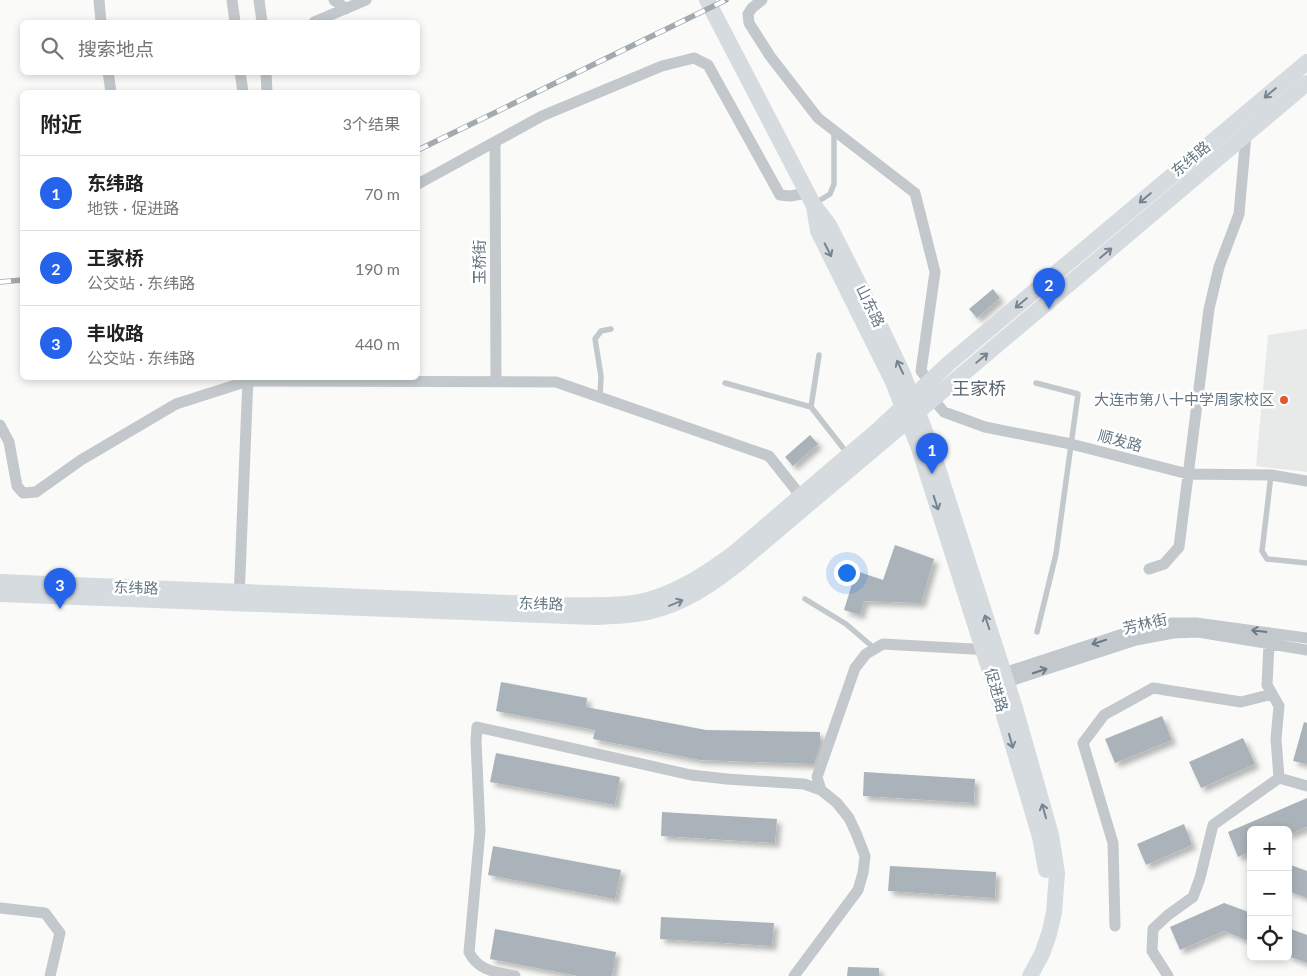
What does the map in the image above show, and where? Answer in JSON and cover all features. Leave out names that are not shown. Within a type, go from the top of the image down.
[{"type":"main road","name":"山东路","points":[[708,0],[810,198],[829,225],[857,278],[902,372],[910,410]]},
{"type":"main road","name":"东纬路","points":[[0,594],[559,605],[622,604],[647,600],[670,592],[712,570],[804,501],[910,410],[930,382],[955,358],[1307,62]]},
{"type":"main road","name":"东纬路","points":[[910,410],[933,399],[1307,83]]},
{"type":"main road","name":"促进路","points":[[910,410],[930,444],[990,650],[1051,835],[1057,873],[1054,913],[1042,954],[1030,976]]},
{"type":"main road","name":"东纬路","points":[[0,582],[239,598]]},
{"type":"main road","name":"促进路","points":[[1001,679],[1040,838],[1046,874],[1043,911],[1038,930],[1032,948],[1017,976]]},
{"type":"street","points":[[99,0],[101,20]]},
{"type":"street","points":[[232,0],[235,20]]},
{"type":"street","points":[[259,0],[262,20]]},
{"type":"street","points":[[334,0],[346,9]]},
{"type":"street","points":[[319,20],[366,0]]},
{"type":"street","points":[[762,0],[748,14],[749,24],[770,56],[818,118],[914,194],[935,272],[921,371],[930,382]]},
{"type":"street","points":[[420,183],[542,116],[654,69],[694,58],[708,65],[780,195],[810,198]]},
{"type":"street","points":[[108,75],[111,90]]},
{"type":"street","points":[[240,75],[243,90]]},
{"type":"street","points":[[266,75],[267,90]]},
{"type":"street","points":[[1149,569],[1164,564],[1179,547],[1209,309],[1219,267],[1239,214],[1246,135]]},
{"type":"street","name":"玉桥街","points":[[495,142],[496,382]]},
{"type":"street","points":[[0,425],[8,442],[17,486],[23,493],[36,492],[81,460],[176,404],[245,380]]},
{"type":"street","points":[[239,598],[248,380]]},
{"type":"street","points":[[331,380],[556,382],[769,456],[804,501]]},
{"type":"street","name":"顺发路","points":[[933,399],[944,412],[985,427],[1071,444],[1188,474],[1271,475],[1307,481]]},
{"type":"street","points":[[1001,679],[1136,630],[1173,623],[1196,623],[1307,638]]},
{"type":"street","name":"芳林街","points":[[1001,679],[1136,640],[1164,634],[1198,632],[1307,650]]},
{"type":"street","points":[[821,790],[817,776],[856,668],[866,654],[883,644],[896,643],[990,650]]},
{"type":"street","points":[[1269,643],[1267,685],[1279,706],[1276,739],[1278,778]]},
{"type":"street","points":[[1116,926],[1113,843],[1082,743],[1104,715],[1153,688],[1241,702],[1272,694]]},
{"type":"street","points":[[515,976],[487,970],[473,961],[469,952],[480,830],[477,727],[690,775],[804,784],[821,790],[837,803],[856,833],[865,856],[863,873],[858,890],[794,976]]},
{"type":"street","points":[[1278,778],[1307,786]]},
{"type":"street","points":[[1168,976],[1152,951],[1153,929],[1168,915],[1193,897],[1200,878],[1213,825],[1278,778]]},
{"type":"street","points":[[0,908],[45,913],[60,933],[50,976]]},
{"type":"lane","points":[[810,198],[830,194],[834,184],[834,130]]},
{"type":"lane","points":[[600,398],[601,376],[595,339],[601,331],[611,329]]},
{"type":"lane","points":[[811,407],[819,355]]},
{"type":"lane","points":[[725,383],[811,407],[852,460]]},
{"type":"lane","points":[[1036,383],[1078,394],[1056,554],[1037,632]]},
{"type":"lane","points":[[1271,475],[1262,551],[1266,559],[1307,563]]},
{"type":"lane","points":[[805,599],[846,624],[874,648]]},
{"type":"shaded area","name":"大连市第八十中学周家校区","points":[[1307,329],[1307,472],[1256,466],[1268,335]]},
{"type":"building","points":[[993,289],[1000,298],[977,318],[969,309]]},
{"type":"building","points":[[810,435],[818,444],[793,466],[785,457]]},
{"type":"building","points":[[895,545],[934,559],[921,603],[864,601],[860,615],[844,610],[856,571],[883,580]]},
{"type":"building","points":[[501,682],[587,698],[586,707],[706,730],[820,732],[820,746],[814,764],[700,760],[593,739],[595,730],[496,711]]},
{"type":"building","points":[[1162,716],[1172,740],[1115,763],[1105,739]]},
{"type":"building","points":[[1304,722],[1307,723],[1307,764],[1293,761]]},
{"type":"building","points":[[1243,738],[1255,764],[1201,788],[1189,762]]},
{"type":"building","points":[[496,753],[620,777],[615,805],[490,782]]},
{"type":"building","points":[[864,772],[975,779],[974,803],[863,796]]},
{"type":"building","points":[[1307,798],[1307,827],[1292,833],[1292,826],[1247,826],[1247,853],[1238,857],[1228,832]]},
{"type":"building","points":[[662,812],[777,819],[775,843],[661,836]]},
{"type":"building","points":[[1184,824],[1192,845],[1146,865],[1137,844]]},
{"type":"building","points":[[493,846],[621,870],[615,899],[488,875]]},
{"type":"building","points":[[1292,865],[1307,871],[1307,898],[1292,892]]},
{"type":"building","points":[[890,866],[996,872],[995,898],[888,891]]},
{"type":"building","points":[[1224,903],[1247,912],[1247,940],[1224,931],[1180,950],[1170,927]]},
{"type":"building","points":[[661,917],[774,923],[772,946],[660,939]]},
{"type":"building","points":[[495,929],[616,952],[612,976],[578,976],[490,959]]},
{"type":"building","points":[[1292,929],[1307,935],[1307,963],[1292,957]]},
{"type":"building","points":[[848,967],[879,968],[879,976],[847,976]]},
{"type":"railway","points":[[420,149],[726,0]]},
{"type":"railway","points":[[0,282],[20,280]]},
{"type":"place","name":"王家桥","points":[[1049,309]]},
{"type":"place","name":"大连市第八十中学周家校区","points":[[1284,400]]},
{"type":"place","name":"东纬路","points":[[932,474]]},
{"type":"place","name":"丰收路","points":[[60,609]]},
{"type":"district","name":"王家桥","points":[[979,389]]}]
